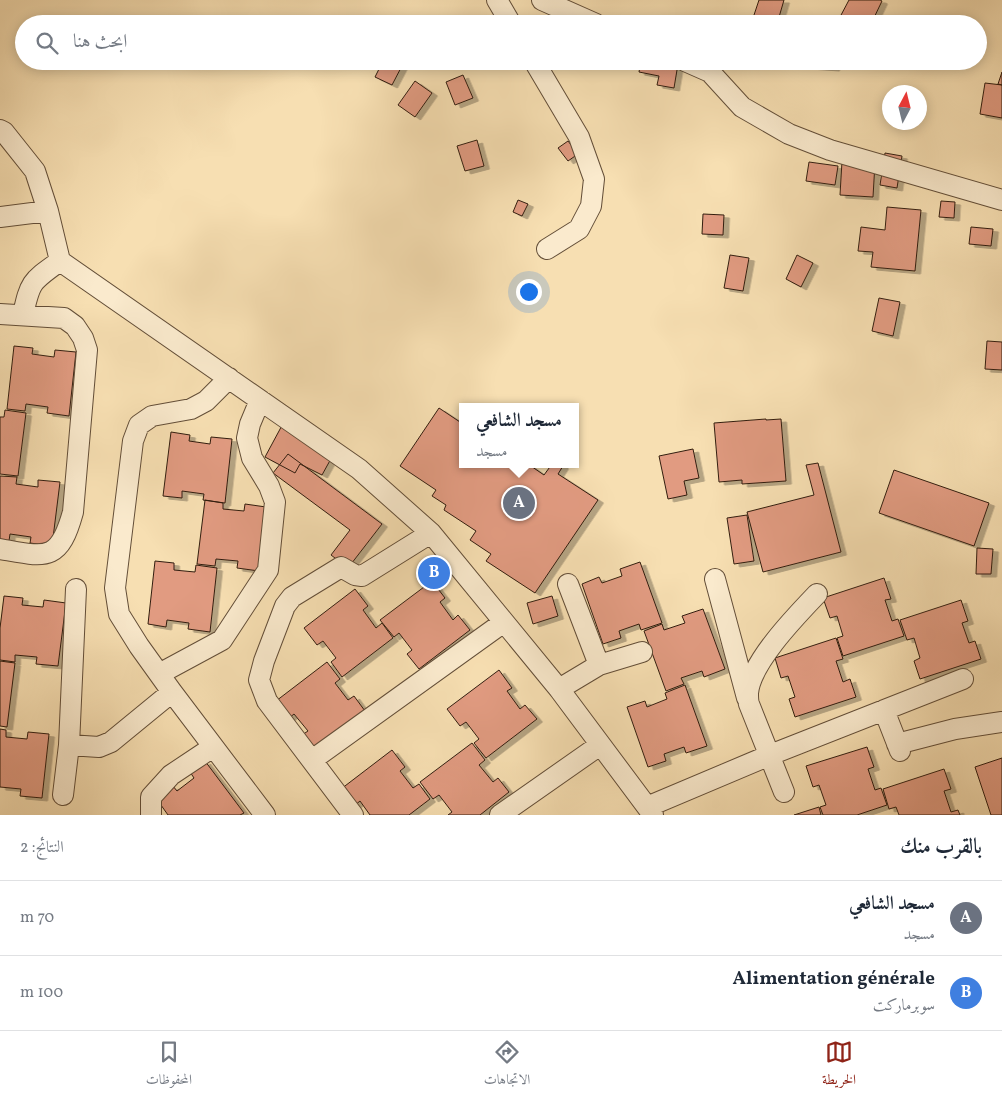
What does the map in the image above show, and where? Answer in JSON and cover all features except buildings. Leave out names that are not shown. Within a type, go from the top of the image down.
[{"type":"street","points":[[497,0],[506,15]]},
{"type":"street","points":[[542,0],[576,15]]},
{"type":"street","points":[[539,70],[579,137],[594,178],[591,206],[579,229],[547,249]]},
{"type":"street","points":[[705,70],[710,72],[742,107],[789,134],[830,150],[1002,200]]},
{"type":"street","points":[[0,130],[4,132],[35,171],[48,211],[60,261],[360,469],[431,532],[559,689],[650,811],[770,755],[964,679]]},
{"type":"street","points":[[0,217],[48,211]]},
{"type":"street","points":[[23,314],[29,289],[38,277],[60,261]]},
{"type":"street","points":[[0,314],[64,318],[75,326],[84,338],[87,350],[73,512],[62,542],[52,553],[37,556],[0,550]]},
{"type":"street","points":[[229,378],[206,401],[191,409],[152,416],[139,425],[133,441],[115,588],[119,614],[139,646],[265,815]]},
{"type":"street","points":[[159,674],[222,640],[268,570],[275,502],[269,486],[252,458],[247,438],[250,424],[260,400]]},
{"type":"street","points":[[352,815],[267,701],[259,680],[264,661],[286,606],[292,597],[341,567],[355,575],[362,576],[431,532]]},
{"type":"street","points":[[715,579],[749,704],[784,792]]},
{"type":"street","points":[[568,584],[599,665]]},
{"type":"street","points":[[63,795],[68,745],[76,589]]},
{"type":"street","points":[[749,704],[750,682],[759,663],[817,594]]},
{"type":"street","points":[[312,760],[504,622]]},
{"type":"street","points":[[559,689],[599,665],[642,652]]},
{"type":"street","points":[[68,745],[99,747],[111,742],[172,692]]},
{"type":"street","points":[[884,710],[898,748],[955,729],[1002,722]]},
{"type":"street","points":[[500,815],[600,745]]},
{"type":"street","points":[[151,815],[151,797],[171,776],[213,747]]},
{"type":"place","name":"مسجد الشافعي","points":[[519,503]]},
{"type":"place","name":"Alimentation générale","points":[[434,573]]}]
